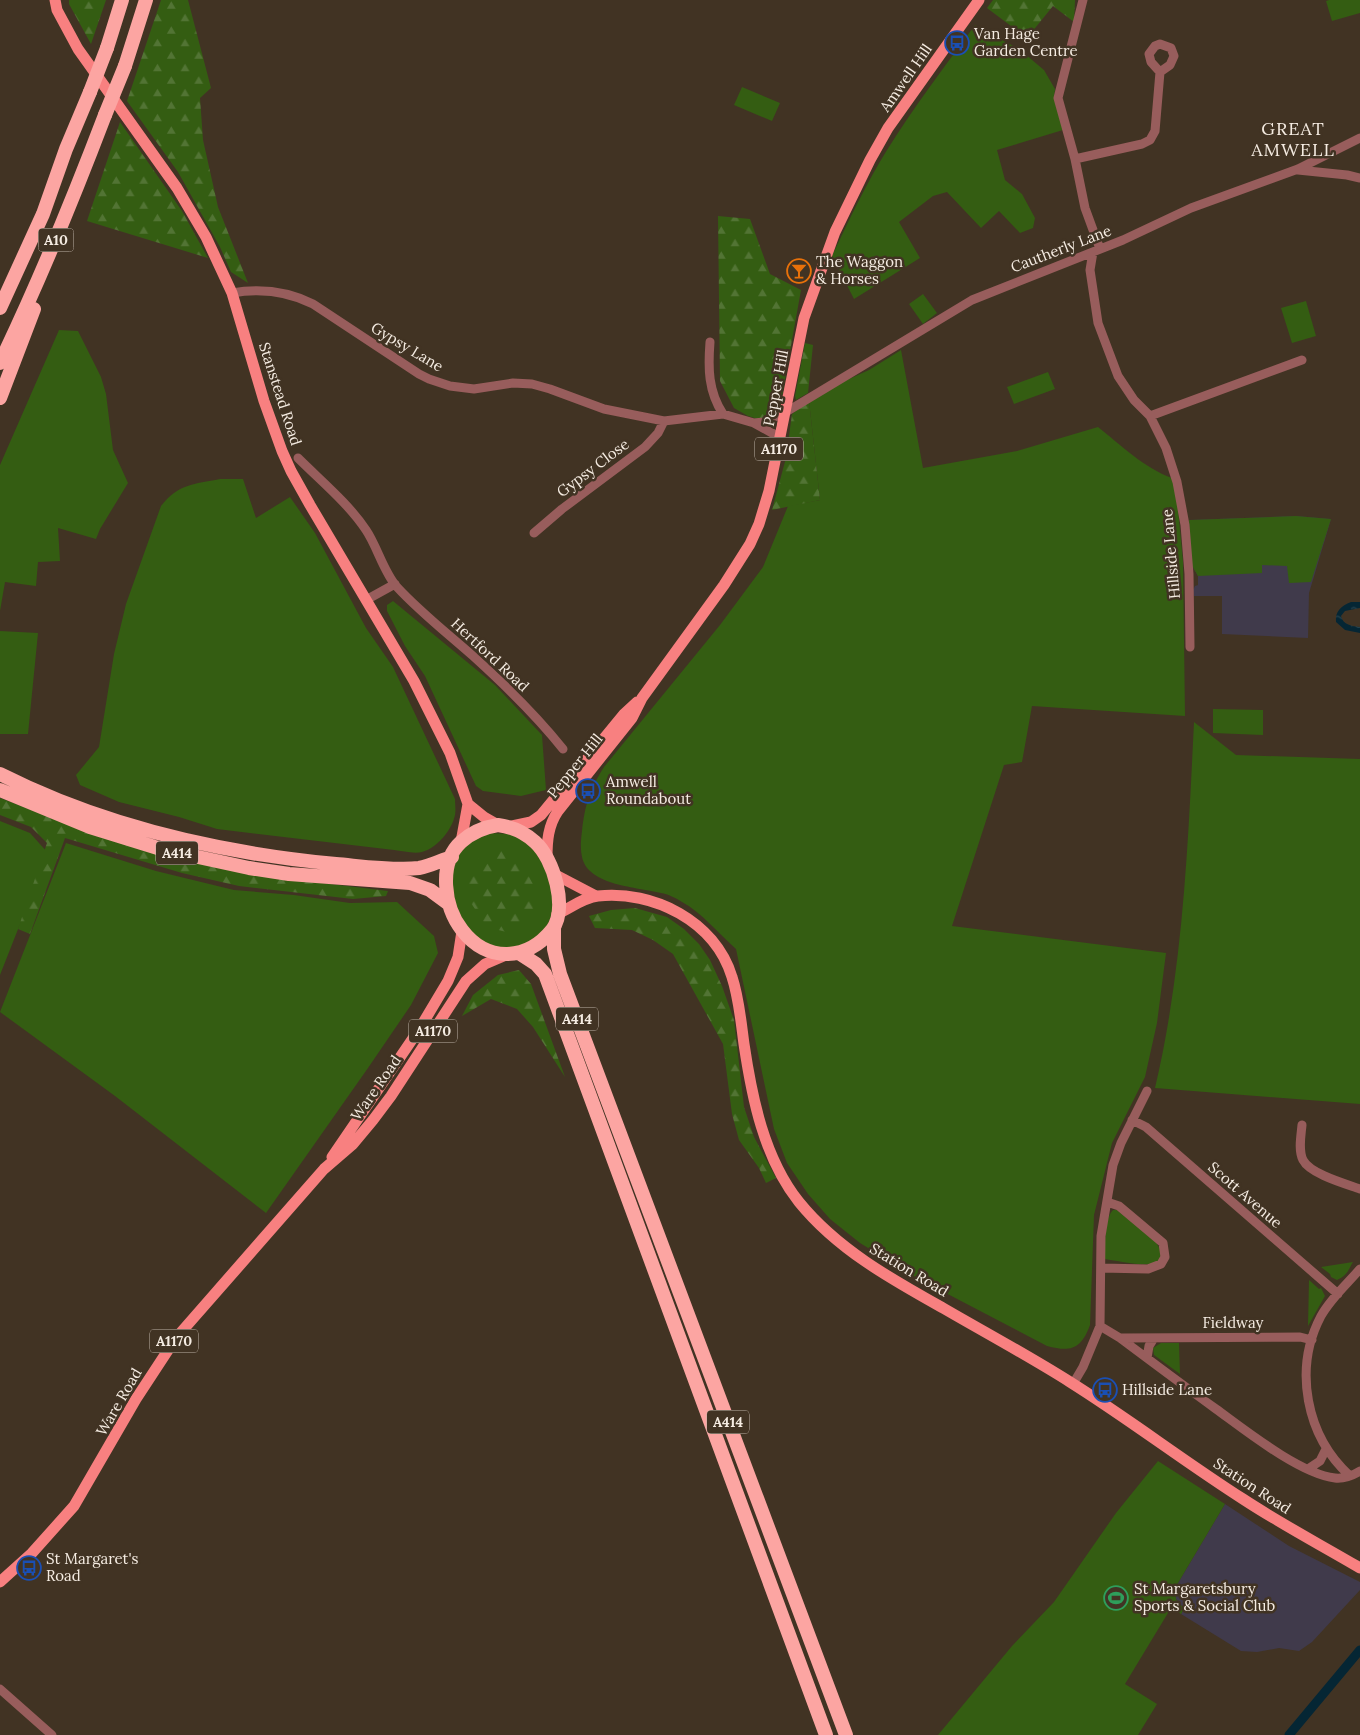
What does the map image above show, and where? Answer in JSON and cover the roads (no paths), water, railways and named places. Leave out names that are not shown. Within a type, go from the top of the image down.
[{"type":"highway","name":"A10","points":[[0,308],[43,214],[66,149],[107,48],[122,0]]},
{"type":"highway","name":"A10","points":[[0,363],[62,226],[125,66],[146,0]]},
{"type":"highway","points":[[0,292],[43,214]]},
{"type":"highway","points":[[0,398],[31,320],[62,226]]},
{"type":"highway","name":"A414","points":[[0,774],[70,805],[103,817],[144,830],[229,850],[288,860],[406,869],[428,866],[452,857]]},
{"type":"highway","name":"A414","points":[[0,790],[90,827],[161,849],[241,867],[289,874],[410,883],[430,890],[449,904]]},
{"type":"highway","points":[[505,825],[537,843],[547,858],[554,874],[559,896],[556,920],[543,940],[532,948],[512,954],[490,951],[474,942],[462,931],[454,918],[449,904],[446,886],[447,870],[461,842],[485,827],[505,825]]},
{"type":"highway","name":"A414","points":[[556,920],[554,948],[560,974],[846,1735]]},
{"type":"highway","name":"A414","points":[[512,954],[536,964],[545,974],[826,1735]]},
{"type":"main road","name":"Stanstead Road","points":[[55,0],[57,10],[78,49],[177,188],[206,237],[232,293],[264,401],[282,451],[310,505],[414,681],[450,754],[468,804]]},
{"type":"main road","name":"Amwell Hill","points":[[862,176],[888,128],[979,0]]},
{"type":"main road","name":"Pepper Hill","points":[[547,858],[550,823],[632,718],[642,698],[724,585],[750,544],[759,524],[769,491],[804,318],[835,232],[862,176]]},
{"type":"main road","name":"Pepper Hill","points":[[505,825],[524,825],[541,815],[624,714],[642,698]]},
{"type":"main road","points":[[461,842],[468,804],[484,816],[505,825]]},
{"type":"main road","name":"Station Road","points":[[554,874],[596,896]]},
{"type":"main road","name":"Station Road","points":[[556,920],[577,903],[596,896],[629,896],[643,898],[675,910],[696,925],[718,948],[732,975],[748,1070],[756,1109],[765,1139],[780,1172],[796,1199],[818,1225],[848,1249],[900,1284],[1073,1384],[1242,1499],[1360,1568]]},
{"type":"main road","name":"Ware Road","points":[[0,1582],[32,1553],[74,1506],[136,1399],[176,1338],[324,1169],[420,1028],[448,981],[458,957],[462,931]]},
{"type":"main road","name":"Ware Road","points":[[324,1169],[353,1144],[379,1112],[466,981],[486,964],[512,954]]},
{"type":"street","points":[[1083,0],[1058,98],[1075,159],[1096,250]]},
{"type":"street","points":[[1075,159],[1142,144],[1150,140],[1155,131],[1160,72]]},
{"type":"street","name":"Cautherly Lane","points":[[786,412],[972,300],[1123,240],[1191,208],[1298,170],[1360,138]]},
{"type":"street","points":[[1298,170],[1360,178]]},
{"type":"street","name":"Hillside Lane","points":[[1096,250],[1090,270],[1098,323],[1118,376],[1134,400],[1150,416],[1166,448],[1173,468],[1185,526],[1189,580],[1190,648]]},
{"type":"street","points":[[1077,258],[1090,270]]},
{"type":"street","name":"Gypsy Lane","points":[[232,293],[260,290],[284,292],[298,296],[419,374],[444,385],[474,389],[513,383],[532,384],[604,409],[664,422],[723,414],[754,423],[781,438]]},
{"type":"street","points":[[710,342],[709,377],[713,396],[723,414]]},
{"type":"street","points":[[1150,416],[1302,360]]},
{"type":"street","points":[[754,423],[764,422],[786,412]]},
{"type":"street","name":"Gypsy Close","points":[[534,533],[562,509],[645,447],[658,433],[664,422]]},
{"type":"street","name":"Hertford Road","points":[[298,458],[338,497],[366,529],[394,584],[509,690],[563,749]]},
{"type":"street","points":[[366,600],[394,584]]},
{"type":"street","points":[[1073,1384],[1083,1367],[1100,1326],[1101,1236],[1113,1165],[1121,1143],[1147,1091]]},
{"type":"street","name":"Scott Avenue","points":[[1132,1120],[1146,1127],[1338,1294]]},
{"type":"street","points":[[1302,1125],[1300,1150],[1306,1164],[1315,1171],[1360,1189]]},
{"type":"street","points":[[1100,1268],[1148,1269],[1161,1264],[1165,1257],[1163,1243],[1119,1206],[1107,1202]]},
{"type":"street","points":[[1350,1476],[1326,1449],[1314,1422],[1307,1392],[1306,1377],[1312,1340],[1321,1316],[1360,1268]]},
{"type":"street","points":[[1100,1326],[1120,1338],[1265,1444],[1308,1469],[1330,1477],[1344,1478],[1360,1471]]},
{"type":"street","name":"Fieldway","points":[[1120,1338],[1300,1337],[1312,1340]]},
{"type":"street","points":[[1147,1358],[1148,1350],[1154,1338]]},
{"type":"street","points":[[1308,1469],[1320,1461],[1326,1449]]},
{"type":"street","points":[[0,1689],[52,1735]]},
{"type":"water","points":[[1351,602],[1360,602],[1360,608],[1345,611],[1341,616],[1346,623],[1360,627],[1360,633],[1345,630],[1336,622],[1339,609]]},
{"type":"waterway","points":[[1289,1735],[1360,1650]]},
{"type":"place","name":"Van Hage Garden Centre","points":[[957,43]]},
{"type":"place","name":"The Waggon & Horses","points":[[799,271]]},
{"type":"place","name":"Amwell Roundabout","points":[[588,791]]},
{"type":"place","name":"Hillside Lane","points":[[1105,1390]]},
{"type":"place","name":"St Margaret's Road","points":[[29,1568]]},
{"type":"place","name":"St Margaretsbury Sports & Social Club","points":[[1116,1598]]},
{"type":"district","name":"GREAT AMWELL","points":[[1293,139]]}]
